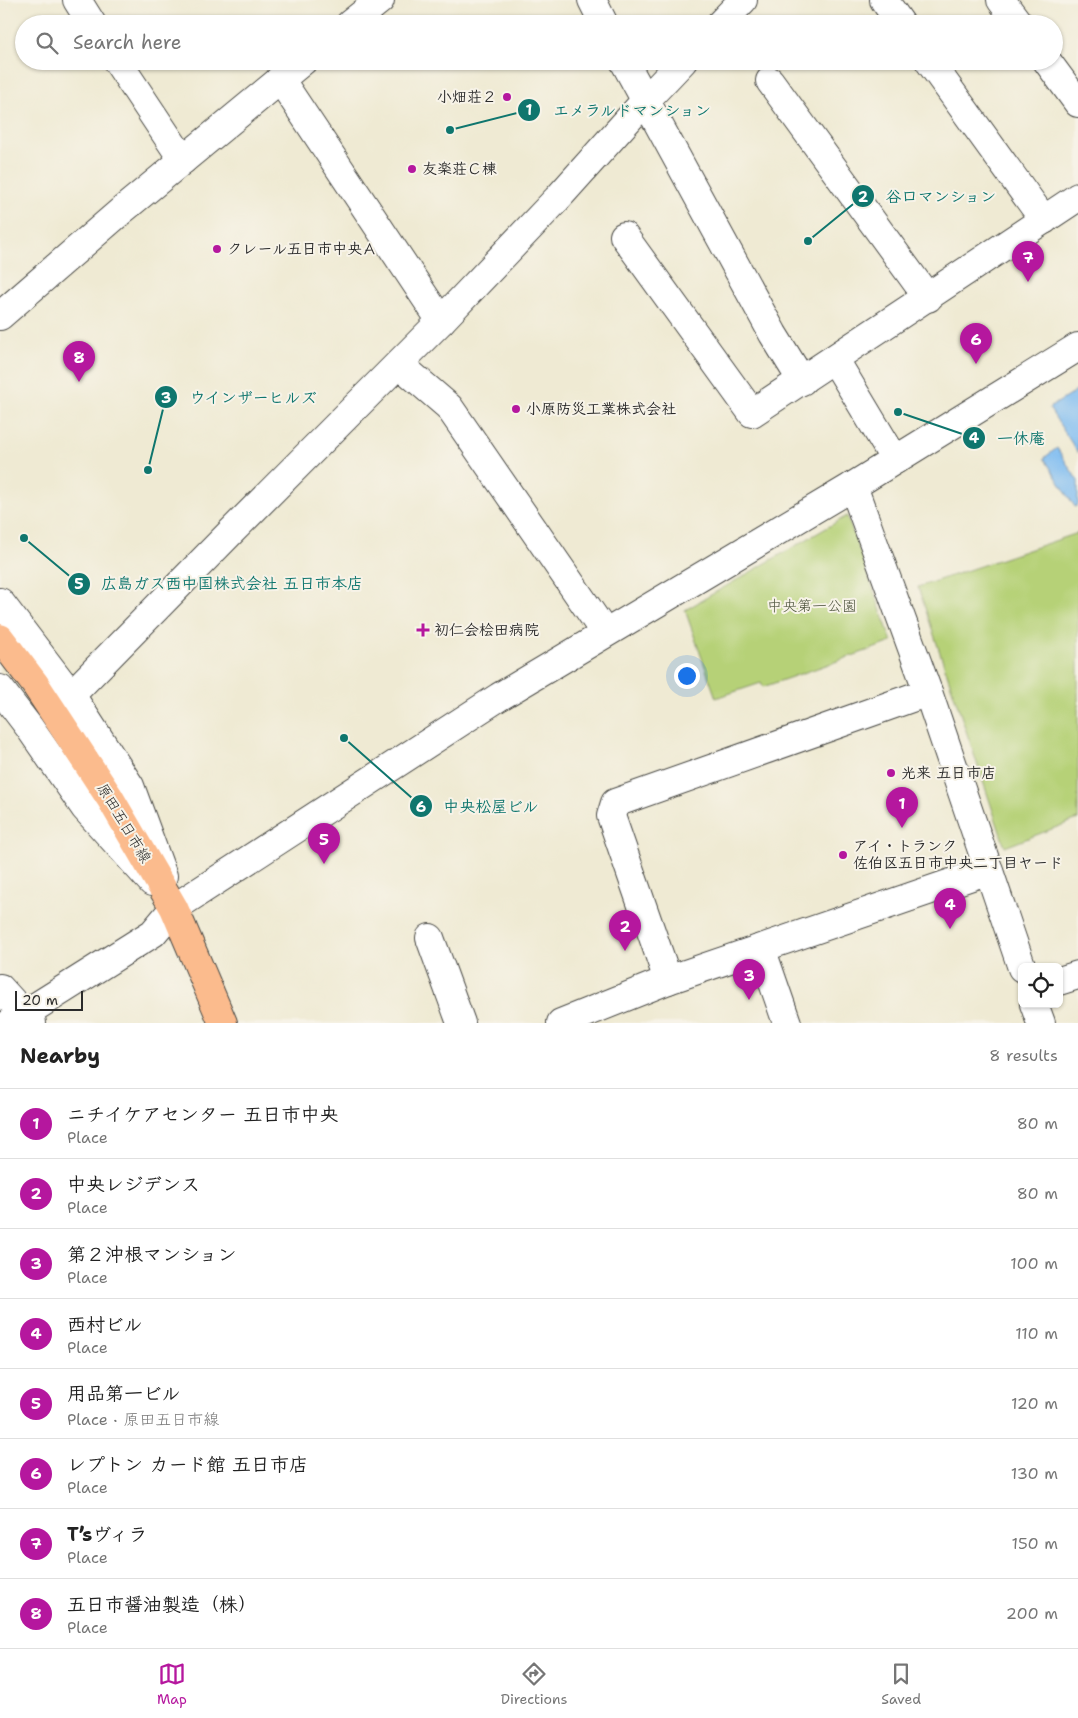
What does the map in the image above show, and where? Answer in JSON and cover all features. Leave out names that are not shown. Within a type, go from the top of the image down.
[{"type":"main road","name":"原田五日市線","points":[[0,638],[36,684],[110,798],[174,908],[223,1023]]},
{"type":"street","points":[[76,0],[86,15]]},
{"type":"street","points":[[361,15],[380,0]]},
{"type":"street","points":[[592,0],[600,15]]},
{"type":"street","points":[[884,0],[895,15]]},
{"type":"street","points":[[1001,0],[1012,15]]},
{"type":"street","points":[[123,70],[183,160]]},
{"type":"street","points":[[0,316],[292,70]]},
{"type":"street","points":[[629,70],[773,334],[802,380]]},
{"type":"street","points":[[71,695],[441,321],[557,199],[674,70]]},
{"type":"street","points":[[935,70],[1044,220]]},
{"type":"street","points":[[280,79],[441,321]]},
{"type":"street","points":[[770,80],[928,298]]},
{"type":"street","points":[[624,236],[752,413],[835,360],[1078,197]]},
{"type":"street","points":[[0,988],[22,1020],[153,933],[174,908],[499,698],[853,486],[1078,347]]},
{"type":"street","points":[[835,360],[895,460]]},
{"type":"street","points":[[399,364],[450,407],[605,633]]},
{"type":"street","points":[[853,486],[928,692],[1020,963]]},
{"type":"street","points":[[0,602],[71,695],[130,786],[174,908]]},
{"type":"street","points":[[0,689],[29,727],[85,808],[174,908]]},
{"type":"street","points":[[668,980],[611,816],[615,803],[928,692]]},
{"type":"street","points":[[561,1023],[668,980],[989,870]]},
{"type":"street","points":[[430,938],[460,1023]]},
{"type":"street","points":[[761,948],[787,1023]]},
{"type":"street","points":[[1063,980],[1078,974]]},
{"type":"street","points":[[1035,1008],[1041,1023]]},
{"type":"green space","name":"中央第一公園","points":[[847,516],[892,642],[763,687],[761,683],[716,698],[685,610]]},
{"type":"green space","points":[[1078,533],[1078,819],[1005,847],[918,587]]},
{"type":"water","points":[[1078,390],[1078,453],[1049,408]]},
{"type":"water","points":[[1057,448],[1078,481],[1078,505],[1075,507],[1044,458]]},
{"type":"place","name":"小畑荘２","points":[[507,97]]},
{"type":"place","name":"エメラルドマンション","points":[[450,130]]},
{"type":"place","name":"友楽荘Ｃ棟","points":[[412,169]]},
{"type":"place","name":"谷口マンション","points":[[808,241]]},
{"type":"place","name":"クレール五日市中央Ａ","points":[[217,249]]},
{"type":"place","name":"T’sヴィラ","points":[[1028,282]]},
{"type":"place","name":"レプトン カード館 五日市店","points":[[976,364]]},
{"type":"place","name":"五日市醤油製造（株）","points":[[79,382]]},
{"type":"place","name":"小原防災工業株式会社","points":[[516,409]]},
{"type":"place","name":"一休庵","points":[[898,412]]},
{"type":"place","name":"ウインザーヒルズ","points":[[148,470]]},
{"type":"place","name":"広島ガス西中国株式会社 五日市本店","points":[[24,538]]},
{"type":"place","name":"初仁会桧田病院","points":[[423,630]]},
{"type":"place","name":"中央松屋ビル","points":[[344,738]]},
{"type":"place","name":"光来 五日市店","points":[[891,773]]},
{"type":"place","name":"ニチイケアセンター 五日市中央","points":[[902,828]]},
{"type":"place","name":"アイ・トランク 佐伯区五日市中央二丁目ヤード","points":[[843,855]]},
{"type":"place","name":"用品第一ビル","points":[[324,864]]},
{"type":"place","name":"西村ビル","points":[[950,929]]},
{"type":"place","name":"中央レジデンス","points":[[625,951]]},
{"type":"place","name":"第２沖根マンション","points":[[749,1000]]}]
